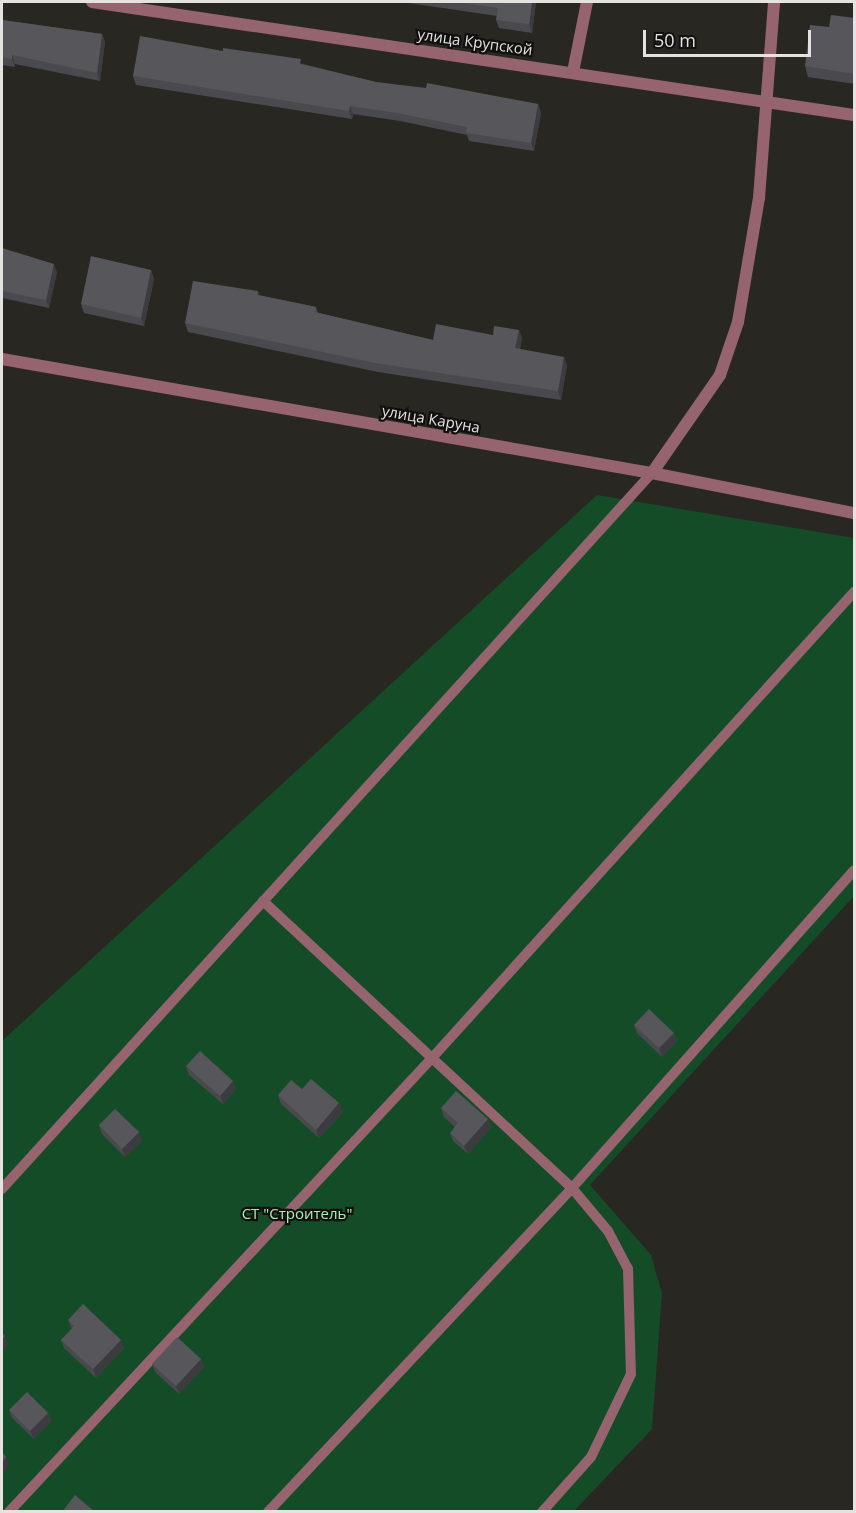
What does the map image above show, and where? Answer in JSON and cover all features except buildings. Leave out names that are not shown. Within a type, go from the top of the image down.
[{"type":"street","name":"улица Крупской","points":[[92,2],[770,100],[855,115]]},
{"type":"street","points":[[573,72],[587,2]]},
{"type":"street","points":[[652,473],[720,375],[738,322],[759,198],[770,100],[774,2]]},
{"type":"street","name":"улица Каруна","points":[[2,358],[652,473],[855,513]]},
{"type":"lane","points":[[2,1189],[652,473]]},
{"type":"lane","points":[[9,1512],[432,1058],[855,592]]},
{"type":"lane","points":[[268,1512],[572,1188],[855,870]]},
{"type":"lane","points":[[263,901],[572,1188],[608,1231],[628,1269],[633,1327],[631,1374],[591,1457],[542,1512]]},
{"type":"green space","name":"СТ \"Строитель\"","points":[[597,495],[854,538],[854,896],[590,1185],[651,1255],[662,1293],[652,1429],[574,1511],[2,1512],[2,1041]]}]
